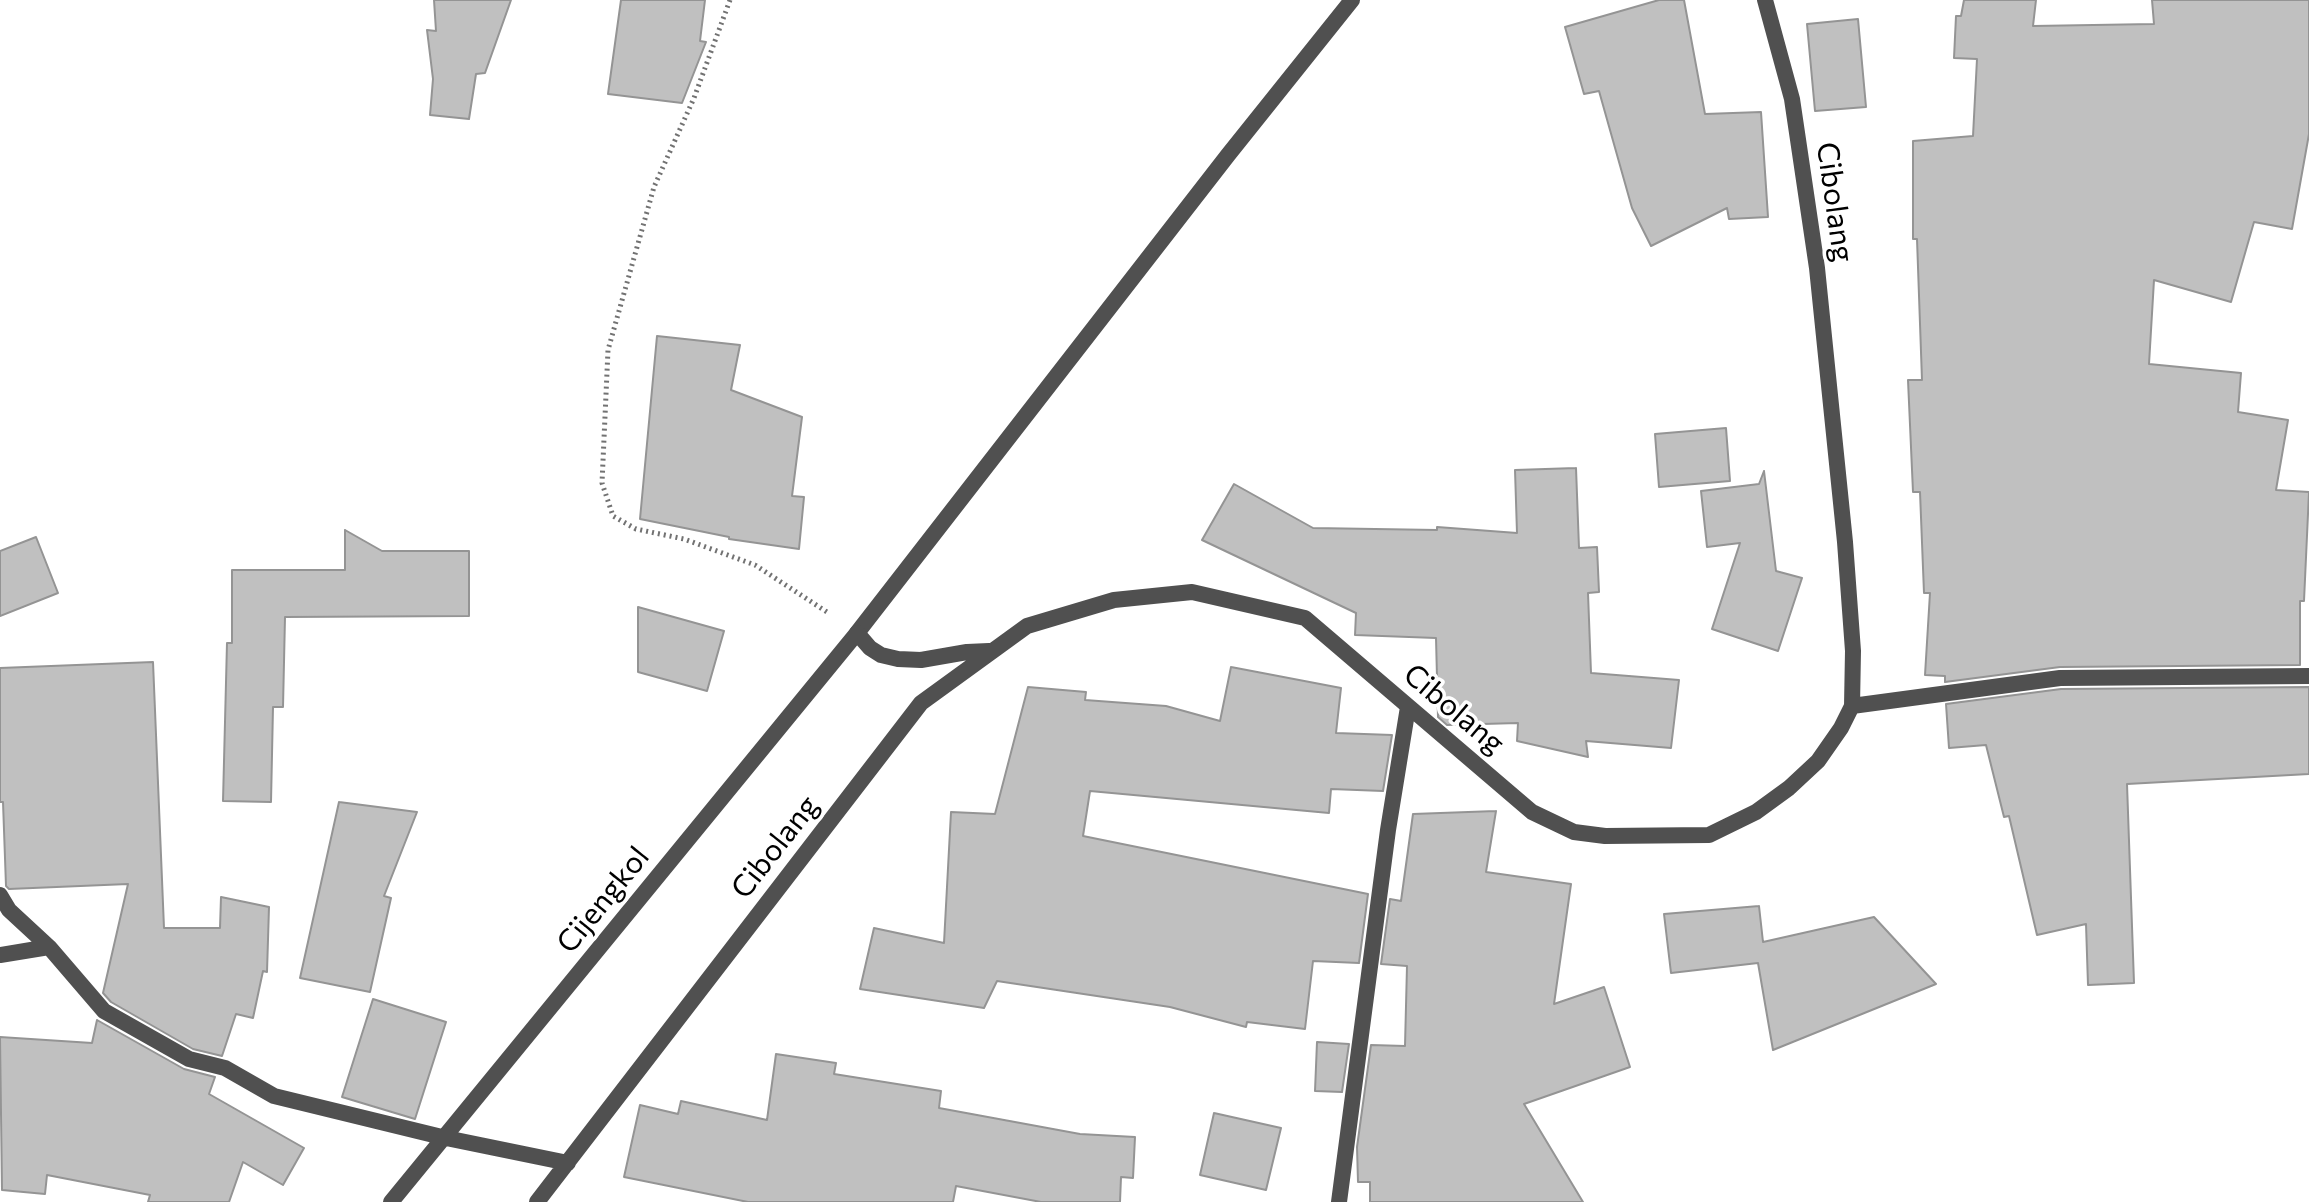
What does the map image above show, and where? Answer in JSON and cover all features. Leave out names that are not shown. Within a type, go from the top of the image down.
[{"type":"street","name":"Cijengkol","points":[[391,1202],[857,633],[1208,180],[1352,0]]},
{"type":"street","name":"Cibolang","points":[[537,1202],[921,703],[1027,626],[1114,600],[1192,592],[1305,618],[1532,812],[1574,832],[1605,836],[1709,835],[1756,812],[1789,788],[1818,761],[1852,706],[1853,651],[1817,268],[1792,99],[1765,0]]},
{"type":"street","points":[[857,633],[881,655],[898,659],[921,660],[990,651]]},
{"type":"street","points":[[1852,706],[2060,678],[2309,676]]},
{"type":"street","points":[[1339,1202],[1388,830],[1408,707]]},
{"type":"street","points":[[0,895],[9,910],[49,947],[104,1011],[189,1059],[225,1068],[274,1096],[446,1138],[568,1163]]},
{"type":"street","points":[[0,955],[49,947]]},
{"type":"path","points":[[730,0],[694,98],[654,187],[608,350],[602,483],[613,516],[636,529],[684,539],[755,565],[857,633]]},
{"type":"building","points":[[434,0],[511,0],[485,73],[476,74],[469,119],[430,115],[433,79],[427,30],[436,31]]},
{"type":"building","points":[[621,0],[705,0],[700,41],[706,42],[682,103],[608,94]]},
{"type":"building","points":[[1659,0],[1684,0],[1705,114],[1761,112],[1768,217],[1729,219],[1727,208],[1651,246],[1632,208],[1599,91],[1584,94],[1565,27]]},
{"type":"building","points":[[1964,0],[2036,0],[2033,26],[2154,24],[2152,0],[2309,0],[2309,134],[2292,229],[2254,222],[2231,302],[2154,280],[2149,364],[2241,373],[2238,412],[2288,420],[2276,490],[2309,492],[2304,601],[2300,601],[2300,665],[2060,667],[1945,682],[1945,676],[1925,675],[1930,593],[1924,593],[1920,492],[1913,492],[1908,380],[1922,380],[1917,239],[1913,239],[1913,141],[1973,136],[1977,59],[1954,58],[1956,16],[1961,16]]},
{"type":"building","points":[[1858,19],[1866,107],[1815,111],[1807,24]]},
{"type":"building","points":[[657,336],[740,345],[731,390],[802,417],[792,496],[804,497],[799,549],[729,539],[640,519]]},
{"type":"building","points":[[1726,428],[1730,481],[1659,487],[1655,434]]},
{"type":"building","points":[[1576,468],[1579,548],[1597,547],[1599,592],[1588,593],[1591,673],[1679,680],[1671,748],[1586,741],[1588,757],[1517,741],[1518,723],[1447,725],[1438,717],[1436,638],[1355,635],[1356,613],[1202,540],[1234,484],[1313,528],[1437,530],[1437,527],[1517,533],[1515,470]]},
{"type":"building","points":[[1764,471],[1776,571],[1802,578],[1778,651],[1712,629],[1740,543],[1707,547],[1701,491],[1759,484]]},
{"type":"building","points":[[345,530],[382,551],[469,551],[469,616],[285,617],[283,707],[273,707],[271,802],[223,801],[227,643],[232,643],[232,570],[345,570]]},
{"type":"building","points":[[36,537],[58,593],[0,616],[0,551]]},
{"type":"building","points":[[638,607],[724,631],[707,691],[638,672]]},
{"type":"building","points":[[153,662],[164,928],[220,928],[221,897],[269,907],[267,972],[263,971],[253,1018],[236,1014],[222,1056],[193,1049],[111,1002],[103,993],[128,884],[9,889],[6,886],[3,802],[0,802],[0,668]]},
{"type":"building","points":[[1231,667],[1341,688],[1336,733],[1392,735],[1383,791],[1331,789],[1329,813],[1090,791],[1083,836],[1368,894],[1359,963],[1313,961],[1305,1029],[1247,1022],[1246,1027],[1170,1007],[997,981],[984,1008],[860,989],[874,928],[944,943],[951,812],[995,814],[1028,687],[1086,692],[1085,700],[1166,706],[1220,721]]},
{"type":"building","points":[[2309,687],[2309,774],[2127,784],[2134,983],[2088,985],[2086,924],[2037,935],[2009,816],[2004,817],[1986,745],[1949,748],[1946,704],[2061,689]]},
{"type":"building","points":[[339,802],[417,812],[384,896],[391,898],[370,992],[300,978]]},
{"type":"building","points":[[1496,811],[1486,872],[1571,884],[1554,1004],[1604,987],[1630,1067],[1524,1104],[1583,1202],[1370,1202],[1370,1182],[1358,1182],[1357,1147],[1371,1045],[1405,1046],[1407,966],[1381,964],[1390,899],[1401,901],[1413,814]]},
{"type":"building","points":[[1759,906],[1763,942],[1874,917],[1936,984],[1773,1050],[1758,963],[1671,973],[1664,914]]},
{"type":"building","points":[[373,999],[446,1022],[415,1119],[342,1097]]},
{"type":"building","points":[[97,1020],[184,1069],[215,1077],[209,1094],[304,1148],[283,1185],[243,1162],[229,1202],[148,1202],[150,1195],[47,1175],[45,1194],[2,1190],[0,1037],[92,1043]]},
{"type":"building","points":[[1317,1042],[1349,1044],[1342,1092],[1315,1091]]},
{"type":"building","points":[[776,1054],[836,1063],[834,1074],[941,1091],[939,1108],[1080,1134],[1135,1137],[1133,1178],[1121,1177],[1120,1202],[1041,1202],[956,1186],[953,1202],[748,1202],[624,1177],[640,1105],[678,1114],[681,1101],[767,1120]]},
{"type":"building","points":[[1214,1113],[1281,1128],[1266,1190],[1200,1175]]}]
